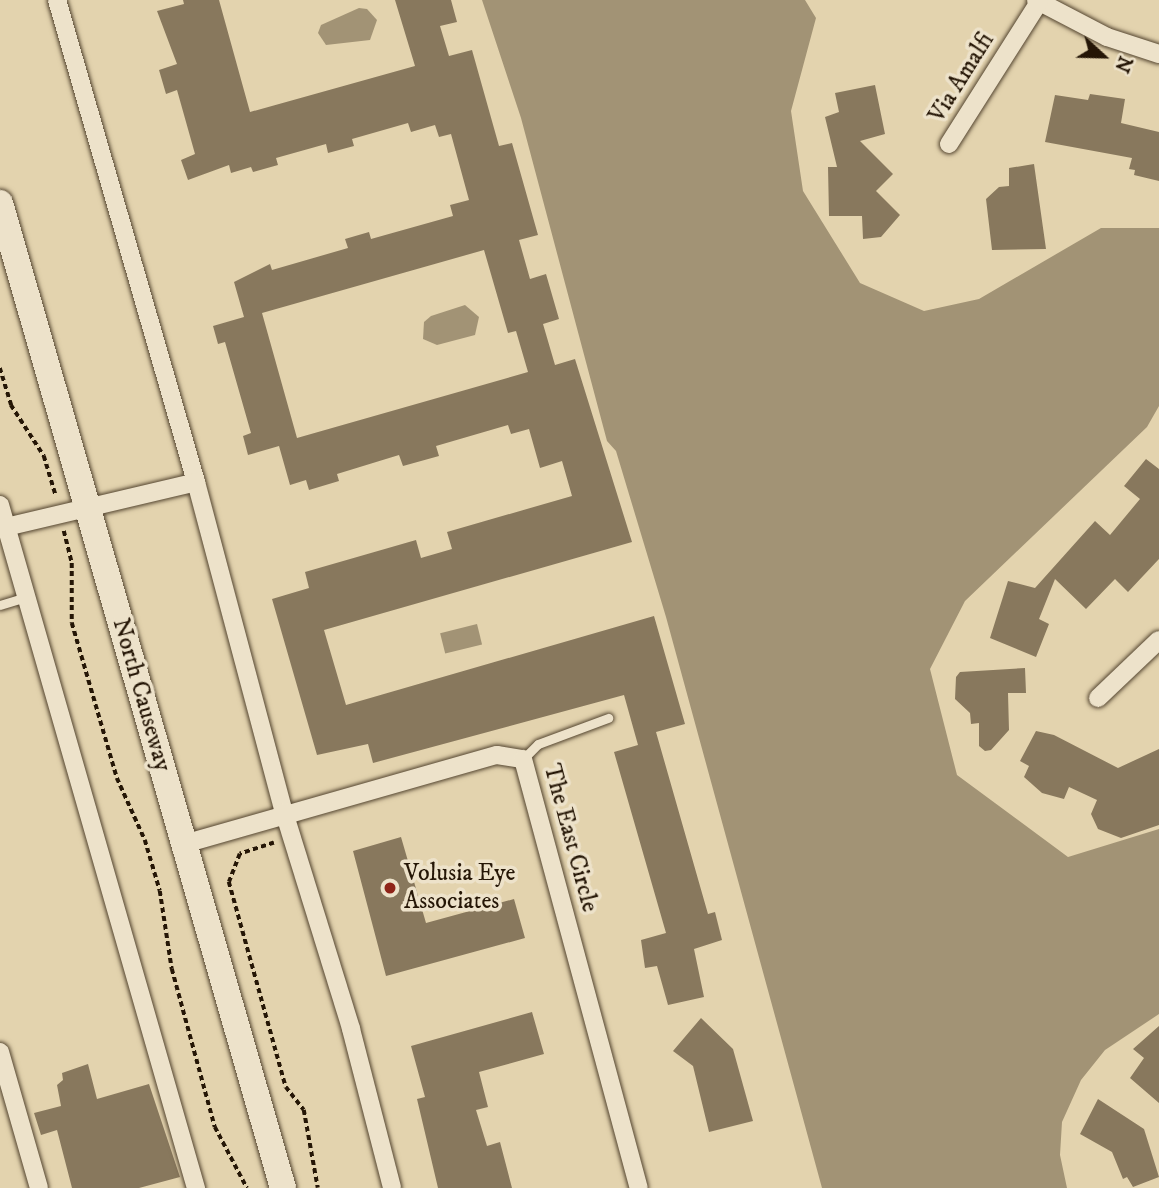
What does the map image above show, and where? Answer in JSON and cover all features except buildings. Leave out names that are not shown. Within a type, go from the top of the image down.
[{"type":"main road","name":"North Causeway","points":[[0,203],[283,1188]]},
{"type":"street","points":[[57,0],[196,482],[284,812],[351,1029],[392,1188]]},
{"type":"street","points":[[1037,1],[1107,37],[1159,54]]},
{"type":"street","name":"Via Amalfi","points":[[949,144],[1037,1]]},
{"type":"street","points":[[6,527],[196,482]]},
{"type":"street","points":[[0,505],[196,1188]]},
{"type":"street","points":[[1098,698],[1159,640]]},
{"type":"street","name":"The East Circle","points":[[184,844],[284,812],[497,755],[523,759],[639,1188]]},
{"type":"street","points":[[0,1052],[39,1188]]},
{"type":"lane","points":[[0,605],[27,597]]},
{"type":"lane","points":[[523,759],[538,744],[608,718]]},
{"type":"path","points":[[0,368],[11,405],[44,456],[72,563],[72,623],[117,778],[145,840],[160,891],[172,969],[215,1127],[247,1188]]},
{"type":"path","points":[[274,843],[240,854],[231,868],[229,882],[286,1087],[304,1110],[318,1188]]},
{"type":"shaded area","points":[[482,0],[805,0],[816,18],[791,111],[803,191],[860,283],[924,311],[979,299],[1101,228],[1159,228],[1159,406],[1147,427],[965,601],[930,669],[957,775],[1068,857],[1159,829],[1159,1014],[1105,1050],[1081,1080],[1062,1122],[1060,1155],[1067,1188],[822,1188],[666,617],[616,451],[607,441],[521,118]]},
{"type":"shaded area","points":[[359,8],[367,9],[377,20],[370,40],[326,45],[318,33],[321,25]]},
{"type":"shaded area","points":[[465,305],[479,317],[475,335],[437,345],[423,339],[424,322],[431,316]]},
{"type":"shaded area","points":[[477,624],[482,644],[445,654],[440,633]]},
{"type":"place","name":"Volusia Eye Associates","points":[[390,888]]}]
